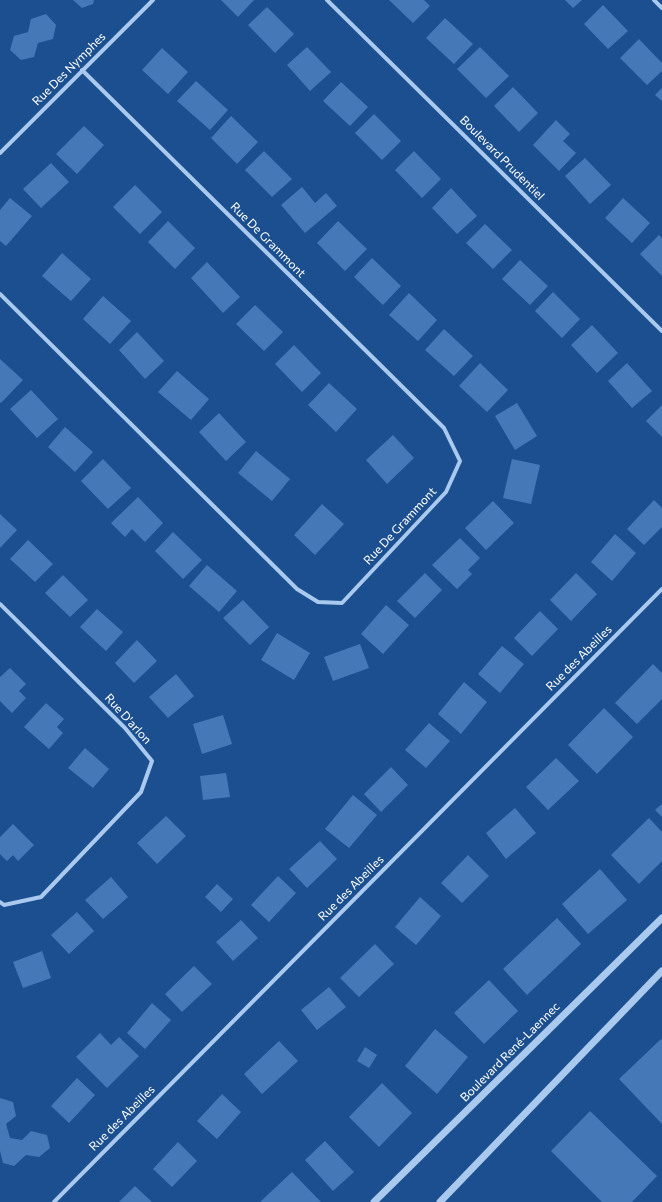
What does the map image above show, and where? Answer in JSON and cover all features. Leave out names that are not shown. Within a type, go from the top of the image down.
[{"type":"street","name":"Rue Des Nymphes","points":[[0,153],[153,0]]},
{"type":"street","name":"Boulevard Prudentiel","points":[[327,0],[662,331]]},
{"type":"street","points":[[654,0],[662,8]]},
{"type":"street","name":"Rue De Grammont","points":[[0,294],[297,589],[318,602],[342,603],[446,492],[460,461],[444,428],[82,70]]},
{"type":"street","name":"Rue des Abeilles","points":[[54,1202],[662,589]]},
{"type":"street","name":"Rue D'arlon","points":[[0,604],[125,728],[152,761],[141,792],[42,897],[4,905],[0,902]]},
{"type":"street","name":"Boulevard René-Laennec","points":[[374,1202],[662,918]]},
{"type":"street","points":[[440,1202],[662,971]]},
{"type":"building","points":[[73,0],[94,0],[93,4],[82,8]]},
{"type":"building","points":[[221,0],[254,0],[238,17]]},
{"type":"building","points":[[389,0],[424,0],[430,6],[413,23]]},
{"type":"building","points":[[565,0],[582,0],[573,8]]},
{"type":"building","points":[[603,5],[628,31],[608,49],[584,24]]},
{"type":"building","points":[[267,7],[294,34],[275,53],[248,25]]},
{"type":"building","points":[[46,14],[56,25],[53,39],[38,43],[34,57],[21,60],[10,50],[14,36],[28,32],[31,19]]},
{"type":"building","points":[[445,18],[473,44],[454,64],[426,38]]},
{"type":"building","points":[[639,39],[662,63],[662,71],[647,85],[620,58]]},
{"type":"building","points":[[307,47],[331,72],[310,91],[287,65]]},
{"type":"building","points":[[480,47],[509,76],[486,98],[457,69]]},
{"type":"building","points":[[162,48],[188,72],[168,94],[142,70]]},
{"type":"building","points":[[196,81],[228,110],[210,130],[177,101]]},
{"type":"building","points":[[341,82],[368,107],[350,126],[323,101]]},
{"type":"building","points":[[513,87],[538,113],[519,132],[494,106]]},
{"type":"building","points":[[662,88],[662,101],[655,95]]},
{"type":"building","points":[[374,114],[401,141],[382,160],[355,133]]},
{"type":"building","points":[[231,116],[258,142],[237,164],[211,138]]},
{"type":"building","points":[[556,120],[570,134],[563,141],[576,153],[559,171],[533,145]]},
{"type":"building","points":[[84,126],[104,145],[77,174],[56,154]]},
{"type":"building","points":[[264,151],[292,179],[272,197],[245,170]]},
{"type":"building","points":[[414,151],[441,179],[422,198],[395,170]]},
{"type":"building","points":[[585,158],[611,185],[590,204],[565,176]]},
{"type":"building","points":[[51,163],[69,182],[41,208],[23,189]]},
{"type":"building","points":[[135,185],[162,212],[140,234],[113,207]]},
{"type":"building","points":[[302,187],[315,203],[326,193],[337,206],[305,233],[281,205]]},
{"type":"building","points":[[451,188],[477,216],[457,234],[432,208]]},
{"type":"building","points":[[10,198],[32,216],[6,246],[0,241],[0,210]]},
{"type":"building","points":[[623,198],[650,223],[632,243],[605,218]]},
{"type":"building","points":[[168,221],[195,248],[175,269],[148,242]]},
{"type":"building","points":[[338,221],[367,249],[345,271],[317,243]]},
{"type":"building","points":[[485,224],[512,250],[493,269],[466,243]]},
{"type":"building","points":[[659,235],[662,238],[662,276],[640,254]]},
{"type":"building","points":[[62,253],[91,279],[71,301],[42,276]]},
{"type":"building","points":[[372,258],[401,286],[383,305],[354,277]]},
{"type":"building","points":[[520,260],[548,286],[530,305],[502,279]]},
{"type":"building","points":[[207,262],[240,297],[223,313],[191,278]]},
{"type":"building","points":[[553,292],[580,319],[562,338],[535,311]]},
{"type":"building","points":[[409,293],[437,320],[418,341],[389,315]]},
{"type":"building","points":[[103,296],[131,321],[110,344],[83,319]]},
{"type":"building","points":[[255,305],[283,332],[264,351],[236,324]]},
{"type":"building","points":[[592,325],[618,353],[597,373],[571,345]]},
{"type":"building","points":[[444,329],[473,356],[454,376],[425,350]]},
{"type":"building","points":[[137,332],[164,361],[145,379],[119,350]]},
{"type":"building","points":[[294,345],[321,373],[302,392],[275,364]]},
{"type":"building","points":[[0,359],[23,380],[1,403],[0,402]]},
{"type":"building","points":[[480,363],[508,390],[487,412],[459,386]]},
{"type":"building","points":[[627,363],[652,391],[632,408],[608,381]]},
{"type":"building","points":[[177,371],[209,399],[191,420],[158,392]]},
{"type":"building","points":[[329,383],[357,409],[336,432],[308,405]]},
{"type":"building","points":[[31,390],[58,419],[37,438],[10,409]]},
{"type":"building","points":[[517,403],[537,436],[515,450],[495,416]]},
{"type":"building","points":[[662,405],[662,437],[646,421]]},
{"type":"building","points":[[219,413],[246,442],[226,461],[199,432]]},
{"type":"building","points":[[65,427],[93,452],[75,472],[48,447]]},
{"type":"building","points":[[393,435],[414,458],[387,484],[366,460]]},
{"type":"building","points":[[256,451],[290,479],[272,501],[238,473]]},
{"type":"building","points":[[103,459],[131,488],[108,509],[81,481]]},
{"type":"building","points":[[512,459],[540,465],[531,504],[503,498]]},
{"type":"building","points":[[138,497],[163,523],[145,542],[132,529],[125,537],[111,523]]},
{"type":"building","points":[[654,500],[662,508],[662,527],[644,545],[627,529]]},
{"type":"building","points":[[493,501],[514,523],[486,550],[465,528]]},
{"type":"building","points":[[322,504],[344,524],[315,555],[294,535]]},
{"type":"building","points":[[0,514],[17,530],[0,548]]},
{"type":"building","points":[[173,532],[202,560],[183,579],[155,551]]},
{"type":"building","points":[[615,534],[636,553],[612,581],[591,562]]},
{"type":"building","points":[[460,538],[480,558],[468,570],[472,574],[457,589],[432,565]]},
{"type":"building","points":[[28,540],[53,564],[35,582],[10,559]]},
{"type":"building","points":[[207,565],[237,591],[219,612],[189,586]]},
{"type":"building","points":[[425,573],[442,590],[415,618],[397,601]]},
{"type":"building","points":[[576,573],[597,594],[571,621],[550,600]]},
{"type":"building","points":[[63,575],[88,600],[70,617],[45,593]]},
{"type":"building","points":[[243,600],[269,627],[250,645],[223,618]]},
{"type":"building","points":[[386,605],[409,625],[383,654],[361,634]]},
{"type":"building","points":[[97,609],[123,632],[106,651],[80,627]]},
{"type":"building","points":[[540,611],[558,629],[532,656],[514,638]]},
{"type":"building","points":[[277,633],[310,653],[294,680],[261,660]]},
{"type":"building","points":[[137,640],[157,661],[134,683],[115,663]]},
{"type":"building","points":[[360,644],[369,668],[333,681],[324,657]]},
{"type":"building","points":[[502,646],[524,664],[500,693],[478,674]]},
{"type":"building","points":[[653,664],[662,673],[662,699],[637,724],[615,703]]},
{"type":"building","points":[[10,668],[26,684],[19,691],[26,698],[12,713],[0,701],[0,677]]},
{"type":"building","points":[[176,674],[194,696],[168,718],[149,697]]},
{"type":"building","points":[[464,682],[487,702],[461,734],[438,714]]},
{"type":"building","points":[[46,703],[64,719],[57,727],[63,733],[49,749],[24,727]]},
{"type":"building","points":[[604,708],[633,737],[597,774],[568,745]]},
{"type":"building","points":[[223,715],[232,744],[202,754],[193,724]]},
{"type":"building","points":[[429,723],[450,741],[426,768],[405,750]]},
{"type":"building","points":[[85,748],[109,769],[93,788],[68,768]]},
{"type":"building","points":[[556,758],[579,781],[548,810],[526,787]]},
{"type":"building","points":[[391,767],[408,785],[381,812],[364,794]]},
{"type":"building","points":[[226,773],[230,797],[203,800],[200,776]]},
{"type":"building","points":[[353,795],[377,815],[349,848],[325,829]]},
{"type":"building","points":[[662,804],[662,817],[655,810]]},
{"type":"building","points":[[515,808],[536,833],[506,859],[486,833]]},
{"type":"building","points":[[166,816],[186,836],[157,864],[137,843]]},
{"type":"building","points":[[649,818],[662,832],[662,861],[639,884],[611,855]]},
{"type":"building","points":[[13,824],[34,845],[18,861],[13,855],[7,861],[0,854],[0,837]]},
{"type":"building","points":[[320,841],[337,859],[307,888],[289,869]]},
{"type":"building","points":[[468,855],[489,876],[462,903],[441,883]]},
{"type":"building","points":[[600,869],[627,900],[588,934],[562,904]]},
{"type":"building","points":[[278,876],[296,893],[269,922],[251,905]]},
{"type":"building","points":[[111,877],[128,897],[103,919],[85,900]]},
{"type":"building","points":[[217,884],[233,899],[221,912],[205,897]]},
{"type":"building","points":[[420,897],[441,916],[416,945],[395,927]]},
{"type":"building","points":[[77,912],[94,931],[69,954],[51,935]]},
{"type":"building","points":[[557,918],[581,944],[527,995],[503,969]]},
{"type":"building","points":[[241,920],[258,938],[233,961],[216,942]]},
{"type":"building","points":[[375,944],[394,964],[359,997],[340,978]]},
{"type":"building","points":[[42,951],[51,978],[23,988],[13,962]]},
{"type":"building","points":[[194,966],[212,984],[182,1012],[165,994]]},
{"type":"building","points":[[489,980],[518,1011],[484,1044],[454,1013]]},
{"type":"building","points":[[329,987],[346,1007],[317,1030],[301,1010]]},
{"type":"building","points":[[152,1003],[171,1020],[145,1049],[127,1033]]},
{"type":"building","points":[[435,1029],[468,1057],[437,1094],[405,1066]]},
{"type":"building","points":[[100,1033],[111,1045],[119,1037],[139,1056],[107,1088],[76,1057]]},
{"type":"building","points":[[661,1039],[662,1040],[662,1124],[619,1079]]},
{"type":"building","points":[[279,1041],[298,1061],[262,1094],[244,1074]]},
{"type":"building","points":[[365,1047],[377,1055],[369,1068],[357,1061]]},
{"type":"building","points":[[77,1078],[95,1095],[69,1123],[51,1106]]},
{"type":"building","points":[[382,1083],[412,1113],[379,1147],[349,1117]]},
{"type":"building","points":[[222,1094],[241,1112],[217,1139],[197,1121]]},
{"type":"building","points":[[0,1098],[13,1102],[16,1116],[6,1124],[10,1138],[22,1140],[31,1131],[47,1135],[50,1148],[39,1157],[26,1155],[14,1166],[3,1163],[0,1151]]},
{"type":"building","points":[[590,1111],[657,1176],[632,1202],[602,1202],[551,1151]]},
{"type":"building","points":[[325,1141],[354,1172],[333,1191],[305,1160]]},
{"type":"building","points":[[178,1142],[197,1161],[172,1187],[153,1169]]},
{"type":"building","points":[[292,1172],[321,1202],[260,1202]]},
{"type":"building","points":[[135,1186],[152,1202],[119,1202]]}]
